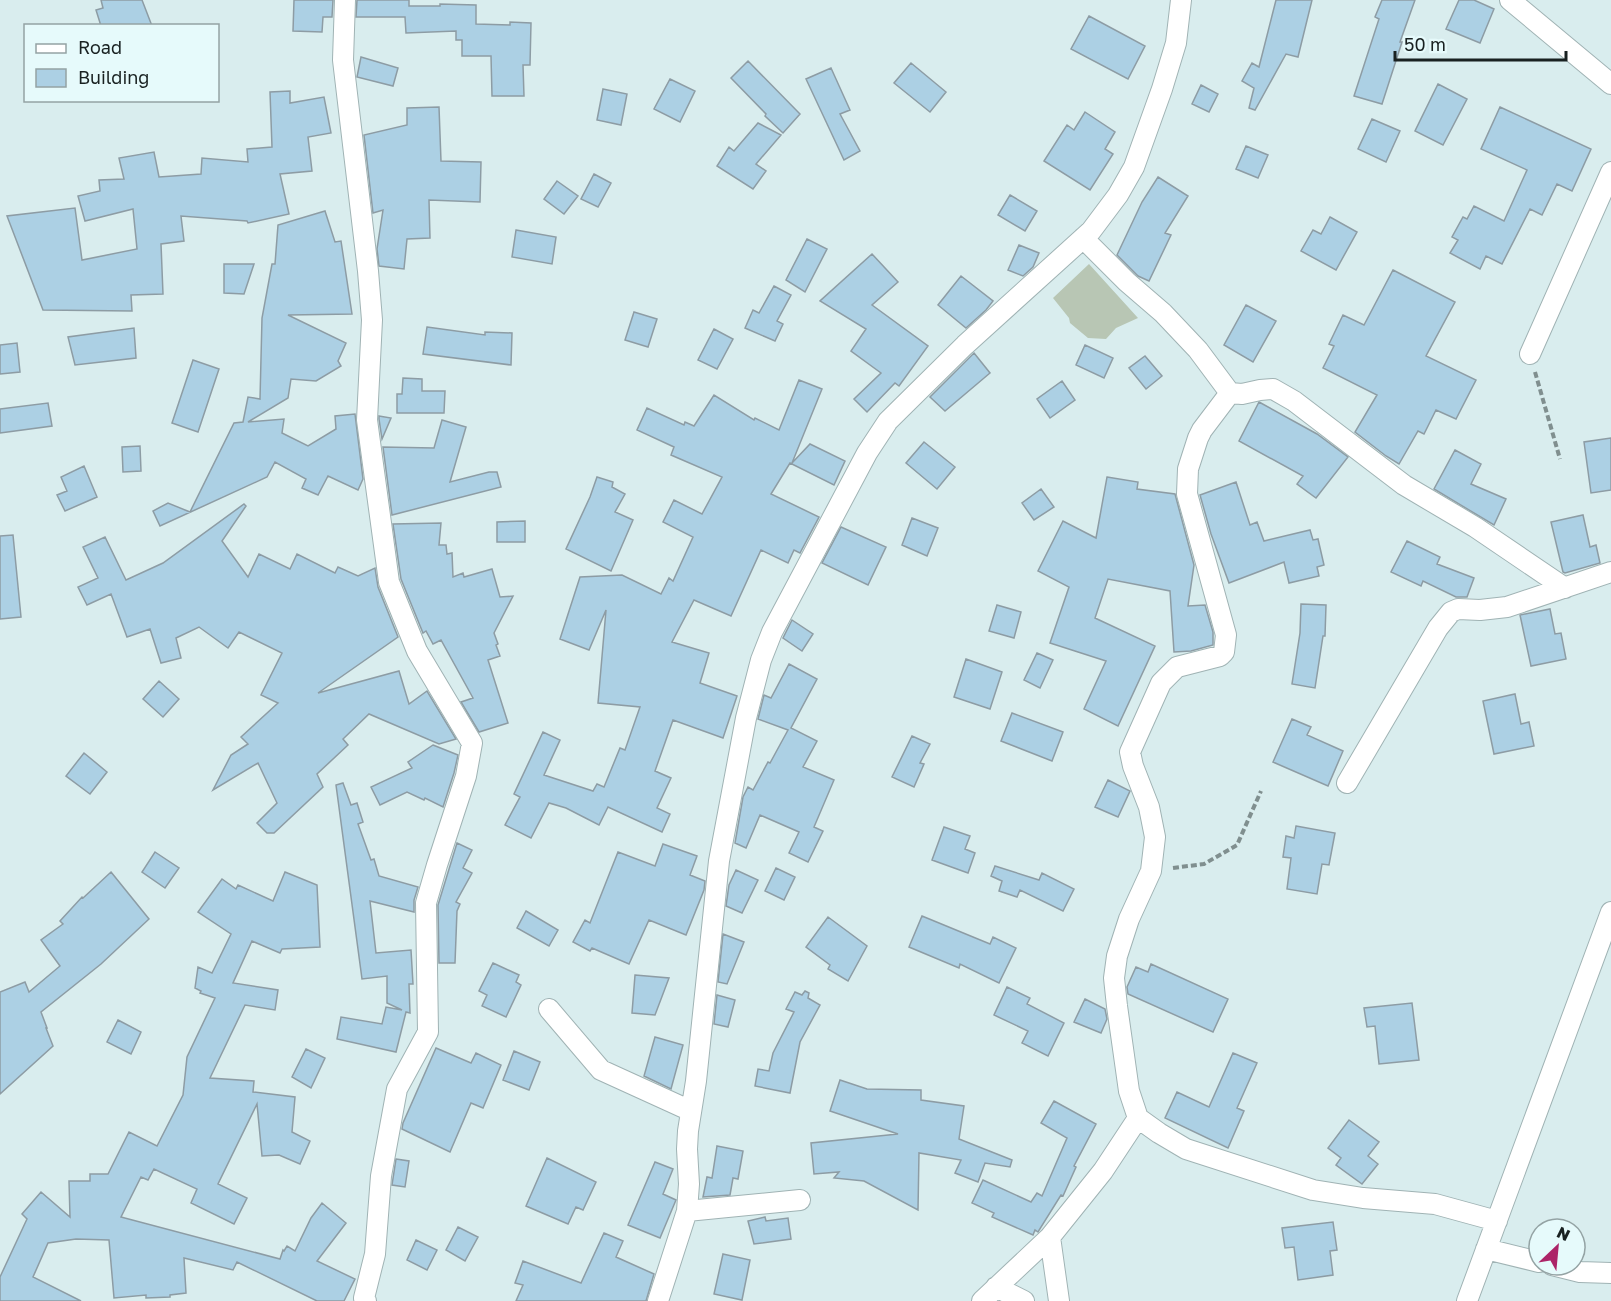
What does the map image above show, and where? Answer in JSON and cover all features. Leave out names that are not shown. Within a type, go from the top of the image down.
[{"type":"street","points":[[345,0],[343,60],[372,320],[367,420],[389,582],[417,651],[472,743],[466,777],[436,865],[426,903],[428,1032],[397,1089],[381,1176],[375,1254],[364,1298],[366,1301]]},
{"type":"street","points":[[658,1301],[687,1211],[689,1184],[687,1140],[696,1081],[719,861],[746,718],[761,660],[772,632],[867,453],[888,421],[965,345],[1091,231],[1111,204],[1134,167],[1162,89],[1176,43],[1181,0]]},
{"type":"street","points":[[1510,0],[1611,84]]},
{"type":"street","points":[[1530,354],[1611,172]]},
{"type":"street","points":[[1083,238],[1198,350],[1230,393],[1277,390],[1404,485],[1475,527],[1565,588]]},
{"type":"street","points":[[1230,393],[1198,438],[1188,469],[1186,494],[1227,635],[1224,652],[1220,656],[1177,667],[1161,682],[1130,752],[1149,807],[1155,837],[1151,871],[1129,919],[1117,956],[1114,978],[1129,1091],[1138,1118],[1186,1149],[1313,1190],[1363,1198],[1435,1204],[1497,1221]]},
{"type":"street","points":[[1347,783],[1438,628],[1452,612],[1458,609],[1480,610],[1507,607],[1611,572]]},
{"type":"street","points":[[1467,1301],[1611,912]]},
{"type":"street","points":[[549,1009],[601,1070],[691,1111]]},
{"type":"street","points":[[989,1294],[1050,1237],[1103,1171],[1138,1118]]},
{"type":"street","points":[[687,1211],[800,1200]]},
{"type":"street","points":[[1050,1237],[1059,1301]]},
{"type":"street","points":[[1486,1249],[1527,1259]]},
{"type":"street","points":[[1587,1272],[1611,1273]]},
{"type":"street","points":[[989,1294],[1024,1301]]},
{"type":"path","points":[[1530,354],[1560,459]]},
{"type":"path","points":[[1151,871],[1204,864],[1237,845],[1261,791]]},
{"type":"green space","points":[[1089,264],[1138,318],[1116,328],[1106,339],[1088,338],[1070,323],[1069,318],[1053,298]]},
{"type":"building","points":[[101,0],[142,0],[151,24],[100,24],[96,10],[103,8]]},
{"type":"building","points":[[294,0],[333,0],[332,17],[323,17],[322,32],[293,31]]},
{"type":"building","points":[[357,0],[409,0],[409,6],[476,5],[476,24],[531,23],[530,65],[523,65],[524,96],[492,96],[491,56],[462,56],[462,40],[456,40],[456,31],[406,33],[405,17],[356,17]]},
{"type":"building","points":[[1276,0],[1312,0],[1298,57],[1286,54],[1255,110],[1249,108],[1254,88],[1242,81],[1252,63],[1259,67]]},
{"type":"building","points":[[1382,0],[1415,0],[1382,104],[1354,96],[1379,19],[1375,17]]},
{"type":"building","points":[[1459,0],[1474,0],[1494,9],[1480,43],[1446,29]]},
{"type":"building","points":[[1089,16],[1145,46],[1128,79],[1071,49]]},
{"type":"building","points":[[361,57],[398,68],[393,86],[357,77]]},
{"type":"building","points":[[748,61],[800,114],[783,133],[731,78]]},
{"type":"building","points":[[911,63],[946,92],[930,112],[894,83]]},
{"type":"building","points":[[831,68],[850,110],[840,114],[860,151],[844,160],[806,79]]},
{"type":"building","points":[[670,79],[695,91],[680,122],[654,109]]},
{"type":"building","points":[[1438,84],[1467,99],[1443,145],[1415,131]]},
{"type":"building","points":[[1201,85],[1218,94],[1209,112],[1192,104]]},
{"type":"building","points":[[603,89],[627,94],[621,125],[597,120]]},
{"type":"building","points":[[290,91],[290,103],[324,97],[331,133],[308,137],[312,171],[280,174],[289,214],[248,223],[247,221],[181,216],[184,241],[161,244],[163,294],[131,295],[132,311],[43,310],[7,216],[75,208],[82,260],[137,249],[133,209],[85,221],[78,196],[100,191],[99,180],[124,179],[119,158],[154,152],[159,177],[201,174],[202,158],[248,162],[247,149],[272,147],[270,92]]},
{"type":"building","points":[[439,107],[441,161],[481,162],[480,202],[429,200],[430,238],[407,239],[404,269],[379,266],[377,249],[383,210],[373,213],[364,135],[407,125],[407,108]]},
{"type":"building","points":[[1500,107],[1591,149],[1572,191],[1557,184],[1542,215],[1530,209],[1502,264],[1486,256],[1480,269],[1450,253],[1458,240],[1452,237],[1463,217],[1467,219],[1474,206],[1504,221],[1527,170],[1481,149]]},
{"type":"building","points":[[1085,112],[1115,132],[1105,149],[1113,154],[1090,190],[1044,161],[1067,125],[1074,130]]},
{"type":"building","points":[[1372,119],[1400,131],[1386,162],[1358,149]]},
{"type":"building","points":[[758,123],[781,135],[756,164],[766,171],[753,189],[717,166],[729,147],[734,151]]},
{"type":"building","points":[[1246,146],[1268,155],[1258,178],[1236,169]]},
{"type":"building","points":[[594,174],[611,183],[598,207],[581,199]]},
{"type":"building","points":[[1158,177],[1188,196],[1165,233],[1171,235],[1149,281],[1138,276],[1117,255],[1142,202]]},
{"type":"building","points":[[557,181],[578,196],[564,214],[544,199]]},
{"type":"building","points":[[1010,195],[1037,211],[1025,231],[998,215]]},
{"type":"building","points":[[325,211],[335,242],[341,241],[352,314],[288,315],[346,343],[338,361],[341,366],[316,381],[291,379],[288,398],[248,422],[284,419],[282,433],[308,446],[336,429],[335,416],[355,414],[363,479],[358,490],[328,476],[318,495],[302,488],[306,479],[275,462],[267,477],[160,526],[153,511],[168,503],[190,512],[234,423],[243,422],[248,397],[260,399],[262,318],[272,264],[275,264],[278,225]]},
{"type":"building","points":[[1330,217],[1357,232],[1336,270],[1301,251],[1313,230],[1321,234]]},
{"type":"building","points":[[516,230],[556,237],[552,264],[512,257]]},
{"type":"building","points":[[807,239],[827,249],[805,292],[786,280]]},
{"type":"building","points":[[1019,245],[1039,253],[1033,267],[1023,276],[1008,270]]},
{"type":"building","points":[[872,254],[898,282],[872,305],[928,346],[899,386],[895,383],[867,412],[854,399],[881,373],[851,351],[866,329],[820,301]]},
{"type":"building","points":[[224,264],[254,264],[244,294],[224,293]]},
{"type":"building","points":[[1393,270],[1455,302],[1426,356],[1476,380],[1456,419],[1436,410],[1424,434],[1418,431],[1399,464],[1355,432],[1377,395],[1323,368],[1334,346],[1329,344],[1343,315],[1364,325]]},
{"type":"building","points":[[961,276],[993,301],[966,328],[938,305]]},
{"type":"building","points":[[774,286],[791,295],[777,321],[783,324],[775,341],[745,328],[753,310],[759,313]]},
{"type":"building","points":[[1246,305],[1276,321],[1253,362],[1224,345]]},
{"type":"building","points":[[634,312],[657,319],[648,347],[625,340]]},
{"type":"building","points":[[427,327],[485,335],[485,332],[512,333],[511,365],[423,354]]},
{"type":"building","points":[[134,328],[136,358],[75,365],[68,337]]},
{"type":"building","points":[[714,329],[733,339],[717,369],[698,360]]},
{"type":"building","points":[[17,343],[20,372],[0,374],[0,345]]},
{"type":"building","points":[[1085,345],[1113,358],[1104,378],[1076,365]]},
{"type":"building","points":[[974,353],[990,373],[945,411],[930,397]]},
{"type":"building","points":[[1145,356],[1162,376],[1146,389],[1129,368]]},
{"type":"building","points":[[193,360],[219,369],[198,432],[172,423]]},
{"type":"building","points":[[403,378],[422,379],[422,391],[445,391],[444,413],[397,413],[397,394],[402,394]]},
{"type":"building","points":[[799,380],[822,389],[792,463],[810,444],[845,461],[834,485],[790,463],[771,494],[819,517],[800,553],[794,550],[788,563],[761,550],[731,616],[694,600],[672,642],[709,653],[700,683],[737,696],[723,738],[673,720],[655,771],[671,778],[657,808],[670,814],[662,832],[608,807],[599,825],[566,808],[549,803],[531,838],[505,825],[520,797],[514,794],[543,732],[560,740],[544,775],[593,791],[597,784],[604,787],[620,748],[625,750],[640,707],[598,703],[606,610],[589,650],[560,639],[580,577],[622,575],[661,594],[669,578],[673,581],[693,537],[663,522],[674,500],[702,514],[722,477],[671,455],[674,447],[637,430],[647,408],[684,425],[685,422],[694,426],[714,395],[754,420],[755,418],[779,430]]},
{"type":"building","points":[[1062,381],[1075,400],[1050,418],[1037,399]]},
{"type":"building","points":[[1259,402],[1317,434],[1348,457],[1316,498],[1297,484],[1303,476],[1239,441]]},
{"type":"building","points":[[48,403],[52,426],[0,433],[0,409]]},
{"type":"building","points":[[379,416],[391,418],[382,439],[379,419]]},
{"type":"building","points":[[442,420],[466,427],[450,482],[497,472],[501,487],[392,515],[383,447],[434,448]]},
{"type":"building","points":[[1611,438],[1611,490],[1591,493],[1584,442]]},
{"type":"building","points":[[924,442],[955,467],[937,489],[906,463]]},
{"type":"building","points":[[140,446],[141,471],[123,472],[122,447]]},
{"type":"building","points":[[1455,450],[1481,464],[1471,484],[1506,499],[1494,525],[1434,489]]},
{"type":"building","points":[[84,466],[97,497],[65,511],[57,495],[67,491],[61,477]]},
{"type":"building","points":[[597,477],[613,482],[612,487],[625,494],[615,512],[633,520],[611,571],[566,549]]},
{"type":"building","points":[[1107,477],[1138,482],[1137,489],[1175,494],[1194,565],[1188,606],[1205,605],[1213,632],[1213,645],[1191,651],[1174,652],[1170,591],[1108,579],[1095,618],[1155,646],[1118,726],[1084,709],[1106,661],[1050,643],[1069,587],[1038,571],[1063,521],[1096,538]]},
{"type":"building","points":[[1236,482],[1250,525],[1257,522],[1264,541],[1310,530],[1313,540],[1318,539],[1324,565],[1317,567],[1319,576],[1289,583],[1284,562],[1229,583],[1200,495]]},
{"type":"building","points":[[1041,489],[1054,507],[1034,520],[1022,503]]},
{"type":"building","points":[[244,504],[246,506],[222,541],[248,577],[259,554],[290,569],[297,554],[335,573],[338,567],[358,576],[375,568],[378,587],[398,637],[318,693],[399,671],[409,704],[427,691],[456,739],[439,744],[369,714],[343,739],[348,745],[317,774],[323,787],[274,833],[267,833],[257,823],[277,803],[258,763],[213,790],[231,755],[248,744],[241,737],[278,703],[261,695],[282,653],[239,632],[228,648],[199,627],[176,638],[181,658],[161,663],[150,629],[127,637],[111,594],[87,605],[78,587],[98,578],[83,547],[105,537],[126,580],[163,563]]},
{"type":"building","points":[[1583,515],[1590,547],[1596,545],[1600,563],[1565,573],[1551,522]]},
{"type":"building","points":[[912,518],[938,528],[927,556],[902,545]]},
{"type":"building","points":[[525,521],[525,542],[497,542],[497,522]]},
{"type":"building","points":[[441,523],[439,545],[446,545],[447,554],[452,553],[453,577],[463,573],[464,577],[492,569],[500,597],[513,596],[494,633],[500,656],[488,660],[508,723],[479,732],[461,702],[473,698],[441,640],[433,644],[426,631],[423,633],[401,579],[393,524]]},
{"type":"building","points":[[841,527],[886,547],[868,585],[822,563]]},
{"type":"building","points":[[13,535],[21,617],[0,619],[0,536]]},
{"type":"building","points":[[1407,541],[1440,557],[1437,564],[1474,578],[1467,597],[1456,597],[1423,581],[1421,586],[1391,572]]},
{"type":"building","points":[[1301,604],[1326,605],[1325,636],[1323,636],[1315,688],[1292,684],[1300,633]]},
{"type":"building","points":[[997,605],[1021,612],[1014,638],[989,631]]},
{"type":"building","points":[[1550,609],[1555,634],[1561,633],[1566,659],[1531,666],[1520,615]]},
{"type":"building","points":[[792,620],[813,634],[802,651],[783,638]]},
{"type":"building","points":[[1037,653],[1053,660],[1040,688],[1024,680]]},
{"type":"building","points":[[966,659],[1002,672],[990,709],[954,697]]},
{"type":"building","points":[[789,664],[817,679],[791,728],[817,741],[803,767],[834,780],[814,827],[823,831],[808,862],[789,853],[799,832],[760,815],[746,848],[735,843],[743,797],[748,787],[753,790],[788,730],[758,719],[764,695],[771,698]]},
{"type":"building","points":[[159,681],[179,699],[163,717],[143,699]]},
{"type":"building","points":[[1515,694],[1521,724],[1529,722],[1534,746],[1494,754],[1483,701]]},
{"type":"building","points":[[1012,713],[1063,732],[1052,761],[1001,741]]},
{"type":"building","points":[[1292,719],[1311,727],[1307,735],[1343,751],[1328,786],[1273,762]]},
{"type":"building","points":[[912,736],[930,744],[920,763],[924,764],[914,787],[892,777]]},
{"type":"building","points":[[433,745],[458,755],[443,807],[407,792],[380,805],[371,787],[412,768],[408,762]]},
{"type":"building","points":[[84,753],[107,772],[90,794],[66,776]]},
{"type":"building","points":[[1108,780],[1130,791],[1118,817],[1095,807]]},
{"type":"building","points":[[343,783],[351,805],[357,803],[363,822],[358,824],[379,876],[418,887],[414,900],[414,912],[370,901],[376,953],[411,950],[413,984],[409,984],[410,1013],[406,1012],[396,1052],[337,1039],[341,1017],[382,1024],[386,1007],[402,1010],[387,1003],[387,976],[362,979],[336,785]]},
{"type":"building","points":[[1296,826],[1335,833],[1329,865],[1322,864],[1317,894],[1287,889],[1291,858],[1283,857],[1286,836],[1294,838]]},
{"type":"building","points":[[944,827],[970,836],[965,849],[975,853],[968,873],[932,860]]},
{"type":"building","points":[[457,843],[472,850],[463,868],[472,873],[456,902],[460,904],[457,911],[455,963],[439,963],[438,905]]},
{"type":"building","points":[[663,844],[697,856],[690,875],[705,881],[704,890],[686,935],[649,920],[629,964],[592,948],[590,951],[573,942],[585,920],[590,923],[618,852],[655,866]]},
{"type":"building","points":[[155,852],[179,868],[165,888],[142,872]]},
{"type":"building","points":[[995,866],[1039,880],[1042,873],[1074,889],[1063,911],[1020,890],[1017,897],[999,891],[1002,881],[991,876]]},
{"type":"building","points":[[776,868],[795,877],[784,900],[765,891]]},
{"type":"building","points":[[736,870],[758,880],[742,913],[726,906],[729,885]]},
{"type":"building","points":[[111,872],[149,919],[101,964],[41,1012],[53,1046],[0,1094],[0,992],[25,982],[29,992],[60,966],[41,940],[63,924],[60,921],[82,897]]},
{"type":"building","points":[[285,872],[317,885],[320,947],[282,949],[280,953],[252,941],[233,983],[278,990],[275,1010],[245,1005],[210,1078],[254,1081],[253,1092],[295,1097],[292,1132],[310,1141],[300,1164],[279,1155],[262,1156],[257,1104],[218,1184],[247,1198],[234,1224],[191,1203],[197,1189],[154,1169],[148,1180],[141,1177],[121,1217],[280,1259],[287,1246],[295,1251],[311,1218],[322,1203],[346,1223],[317,1261],[355,1279],[344,1301],[317,1301],[237,1262],[233,1270],[184,1258],[186,1293],[170,1295],[170,1297],[146,1298],[146,1295],[114,1298],[109,1240],[76,1239],[48,1243],[33,1277],[81,1301],[0,1301],[0,1277],[27,1219],[22,1214],[41,1192],[70,1217],[69,1181],[90,1181],[90,1174],[108,1174],[129,1132],[157,1146],[183,1095],[187,1057],[215,998],[200,993],[201,991],[195,988],[198,967],[212,973],[231,934],[198,912],[222,879],[236,889],[238,885],[273,901]]},
{"type":"building","points":[[526,911],[558,930],[549,946],[517,928]]},
{"type":"building","points":[[922,916],[990,944],[993,937],[1016,948],[999,983],[960,964],[959,968],[909,947]]},
{"type":"building","points":[[828,917],[867,946],[848,981],[828,969],[830,965],[806,947]]},
{"type":"building","points":[[723,934],[744,942],[727,984],[718,982]]},
{"type":"building","points":[[493,963],[519,975],[516,982],[521,985],[506,1017],[482,1006],[487,995],[479,991]]},
{"type":"building","points":[[1151,964],[1228,999],[1213,1032],[1128,994],[1127,987],[1136,967],[1148,972]]},
{"type":"building","points":[[635,975],[669,978],[655,1015],[632,1013]]},
{"type":"building","points":[[1007,987],[1030,998],[1027,1004],[1064,1023],[1048,1056],[1022,1043],[1028,1031],[994,1015]]},
{"type":"building","points":[[805,991],[809,993],[808,998],[820,1005],[800,1042],[790,1093],[755,1086],[758,1069],[769,1071],[773,1053],[794,1012],[786,1009],[795,992],[802,995]]},
{"type":"building","points":[[717,995],[735,1000],[728,1027],[714,1024]]},
{"type":"building","points":[[1085,999],[1105,1009],[1107,1019],[1101,1033],[1074,1022]]},
{"type":"building","points":[[1412,1003],[1419,1060],[1379,1064],[1375,1026],[1367,1027],[1364,1008]]},
{"type":"building","points":[[118,1020],[141,1032],[131,1054],[107,1042]]},
{"type":"building","points":[[655,1037],[683,1045],[671,1089],[644,1076]]},
{"type":"building","points":[[436,1048],[471,1063],[476,1053],[501,1065],[483,1108],[471,1103],[450,1152],[402,1129]]},
{"type":"building","points":[[306,1049],[325,1058],[311,1088],[292,1077]]},
{"type":"building","points":[[514,1051],[540,1062],[529,1090],[503,1080]]},
{"type":"building","points":[[1233,1053],[1257,1063],[1237,1108],[1244,1111],[1228,1148],[1165,1118],[1177,1092],[1209,1107]]},
{"type":"building","points":[[840,1080],[867,1089],[921,1090],[921,1100],[964,1106],[959,1139],[1012,1160],[1010,1167],[985,1163],[978,1182],[955,1173],[961,1160],[919,1153],[918,1210],[864,1181],[834,1178],[839,1172],[814,1174],[811,1143],[898,1134],[830,1111]]},
{"type":"building","points":[[1054,1101],[1096,1124],[1074,1166],[1076,1167],[1063,1196],[1061,1195],[1038,1232],[1035,1230],[1033,1235],[992,1217],[994,1213],[972,1203],[983,1180],[1031,1202],[1037,1193],[1042,1196],[1067,1138],[1041,1123]]},
{"type":"building","points":[[1349,1120],[1379,1142],[1368,1156],[1378,1164],[1362,1184],[1336,1165],[1341,1158],[1328,1148]]},
{"type":"building","points":[[717,1146],[743,1151],[738,1179],[733,1178],[730,1195],[703,1197],[707,1177],[712,1178]]},
{"type":"building","points":[[547,1158],[596,1182],[583,1210],[576,1207],[568,1224],[526,1206]]},
{"type":"building","points":[[396,1159],[409,1161],[405,1187],[392,1185]]},
{"type":"building","points":[[655,1162],[673,1169],[663,1194],[676,1200],[660,1238],[628,1225]]},
{"type":"building","points":[[765,1217],[766,1221],[788,1218],[791,1239],[754,1244],[748,1221]]},
{"type":"building","points":[[1333,1222],[1337,1250],[1330,1251],[1333,1275],[1298,1280],[1294,1247],[1285,1248],[1282,1228]]},
{"type":"building","points":[[458,1227],[478,1237],[465,1261],[446,1250]]},
{"type":"building","points":[[604,1233],[623,1241],[616,1257],[654,1274],[646,1301],[516,1301],[523,1285],[515,1283],[523,1261],[581,1283]]},
{"type":"building","points":[[416,1240],[437,1250],[427,1270],[407,1260]]},
{"type":"building","points":[[723,1254],[750,1260],[742,1300],[714,1294]]}]
